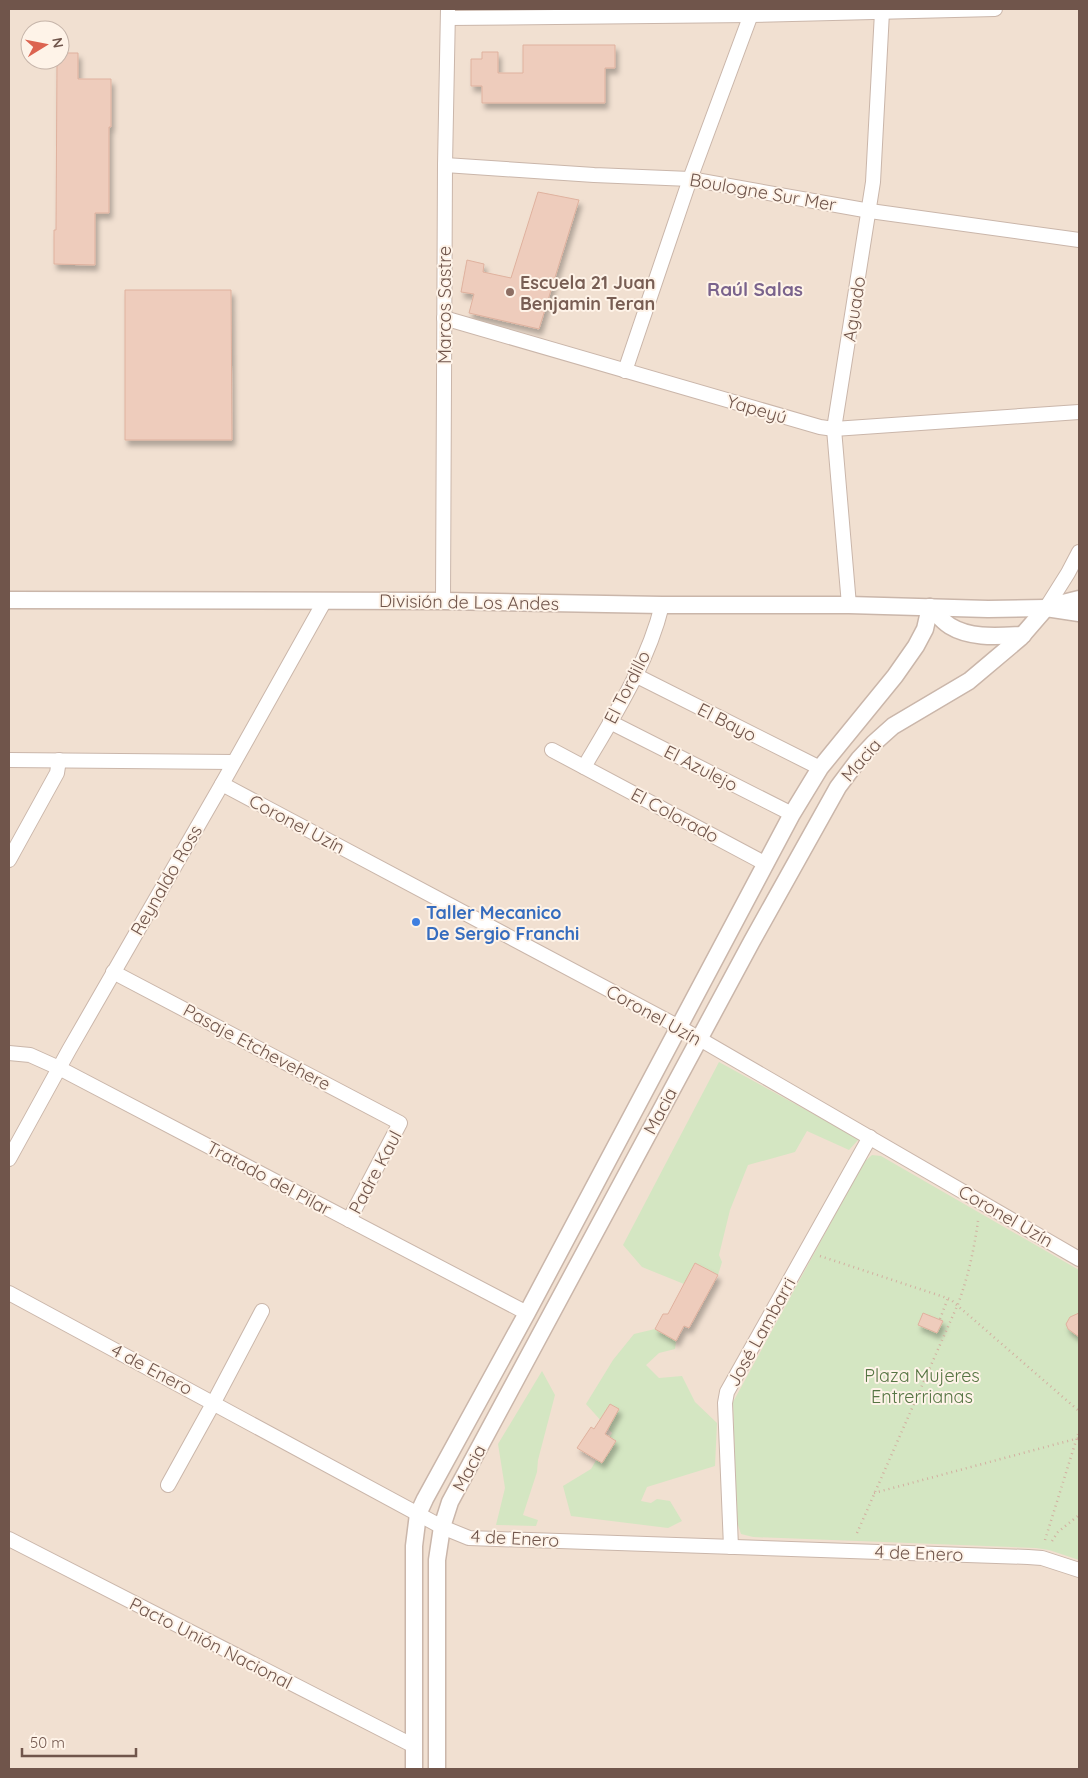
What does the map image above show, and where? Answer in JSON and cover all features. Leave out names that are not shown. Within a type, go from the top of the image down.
[{"type":"street","points":[[448,14],[882,12],[995,9]]},
{"type":"street","points":[[625,371],[690,179],[752,12]]},
{"type":"street","name":"Aguado","points":[[849,605],[834,429],[870,211],[882,12]]},
{"type":"street","name":"Marcos Sastre","points":[[443,601],[445,165],[448,14]]},
{"type":"street","name":"Boulogne Sur Mer","points":[[445,165],[690,179],[870,211],[1079,240]]},
{"type":"street","name":"Yapeyú","points":[[444,318],[809,425],[834,429],[1079,412]]},
{"type":"street","name":"Macia","points":[[437,1769],[437,1560],[442,1527],[450,1502],[699,1039],[838,787],[850,769],[893,726],[969,681],[1023,635],[1046,608],[1079,552]]},
{"type":"street","name":"División de Los Andes","points":[[1046,608],[1079,599]]},
{"type":"street","name":"División de Los Andes","points":[[9,600],[443,601],[662,605],[849,605],[988,609],[1046,608],[1079,614]]},
{"type":"street","name":"Reynaldo Ross","points":[[9,1159],[113,972],[222,784],[324,602]]},
{"type":"street","name":"El Tordillo","points":[[584,767],[635,676],[656,628],[662,605]]},
{"type":"street","points":[[930,607],[948,625],[960,632],[998,636],[1023,635]]},
{"type":"street","name":"Macia","points":[[414,1769],[414,1546],[418,1514],[424,1499],[526,1313],[792,814],[820,768],[895,676],[916,646],[924,629],[930,607]]},
{"type":"street","name":"El Bayo","points":[[635,676],[820,768]]},
{"type":"street","name":"El Azulejo","points":[[610,722],[792,814]]},
{"type":"street","name":"El Colorado","points":[[552,750],[766,864]]},
{"type":"street","points":[[9,760],[233,762]]},
{"type":"street","points":[[9,860],[57,773],[59,760]]},
{"type":"street","name":"Coronel Uzín","points":[[222,784],[679,1027],[1079,1259]]},
{"type":"street","name":"Pasaje Etchevehere","points":[[113,972],[400,1123]]},
{"type":"street","name":"Tratado del Pilar","points":[[9,1054],[30,1055],[59,1068],[526,1313]]},
{"type":"street","name":"Padre Kaul","points":[[349,1220],[400,1123]]},
{"type":"street","name":"José Lambarri","points":[[731,1548],[725,1403],[727,1392],[870,1137]]},
{"type":"street","name":"4 de Enero","points":[[9,1293],[214,1402],[442,1527],[469,1538],[1028,1557],[1042,1558],[1079,1570]]},
{"type":"street","points":[[168,1485],[262,1311]]},
{"type":"street","name":"Pacto Unión Nacional","points":[[9,1539],[414,1746]]},
{"type":"path","points":[[857,1533],[958,1304],[968,1278],[978,1221]]},
{"type":"path","points":[[820,1256],[948,1298],[958,1304],[1079,1411]]},
{"type":"path","points":[[940,1319],[948,1298]]},
{"type":"path","points":[[1044,1540],[1079,1431]]},
{"type":"path","points":[[874,1493],[1078,1439]]},
{"type":"path","points":[[1052,1541],[1058,1532],[1079,1515]]},
{"type":"shaded area","points":[[9,9],[1079,9],[1079,1769],[9,1769]]},
{"type":"green space","points":[[719,1062],[859,1139],[849,1150],[807,1131],[795,1152],[748,1165],[730,1210],[719,1255],[722,1262],[718,1275],[695,1263],[684,1284],[642,1267],[623,1245]]},
{"type":"green space","name":"Plaza Mujeres Entrerrianas","points":[[872,1155],[881,1156],[1079,1270],[1079,1560],[1049,1550],[1036,1548],[753,1537],[741,1534],[737,1522],[733,1402],[864,1162]]},
{"type":"green space","points":[[655,1329],[676,1341],[675,1349],[659,1353],[646,1365],[659,1378],[682,1376],[695,1402],[717,1423],[715,1466],[647,1487],[641,1501],[651,1503],[657,1499],[670,1501],[682,1521],[668,1528],[571,1516],[563,1486],[591,1469],[612,1433],[586,1404],[613,1360],[634,1334]]},
{"type":"green space","points":[[542,1371],[555,1395],[538,1460],[537,1472],[523,1515],[538,1520],[536,1526],[496,1525],[505,1488],[498,1444]]},
{"type":"building","points":[[523,45],[615,45],[615,68],[605,68],[605,103],[482,103],[482,86],[471,86],[471,59],[482,59],[482,52],[498,52],[498,73],[523,73]]},
{"type":"building","points":[[70,53],[78,53],[78,79],[111,79],[109,213],[95,213],[95,265],[54,264],[54,230],[56,230],[57,70],[70,70]]},
{"type":"building","points":[[538,192],[579,200],[539,329],[469,313],[474,294],[461,292],[467,260],[484,264],[483,272],[511,278]]},
{"type":"building","points":[[125,290],[231,290],[232,440],[125,440]]},
{"type":"building","points":[[695,1263],[718,1275],[689,1328],[684,1326],[676,1341],[655,1329],[663,1314],[668,1314]]},
{"type":"building","points":[[923,1313],[943,1321],[937,1333],[918,1325]]},
{"type":"building","points":[[1079,1313],[1079,1337],[1068,1329],[1066,1324],[1070,1317]]},
{"type":"building","points":[[610,1404],[619,1409],[605,1434],[616,1441],[602,1463],[577,1448],[591,1427],[594,1429]]},
{"type":"place","name":"Escuela 21 Juan Benjamin Teran","points":[[510,292]]},
{"type":"place","name":"Taller Mecanico De Sergio Franchi","points":[[416,922]]},
{"type":"district","name":"Raúl Salas","points":[[755,289]]}]
